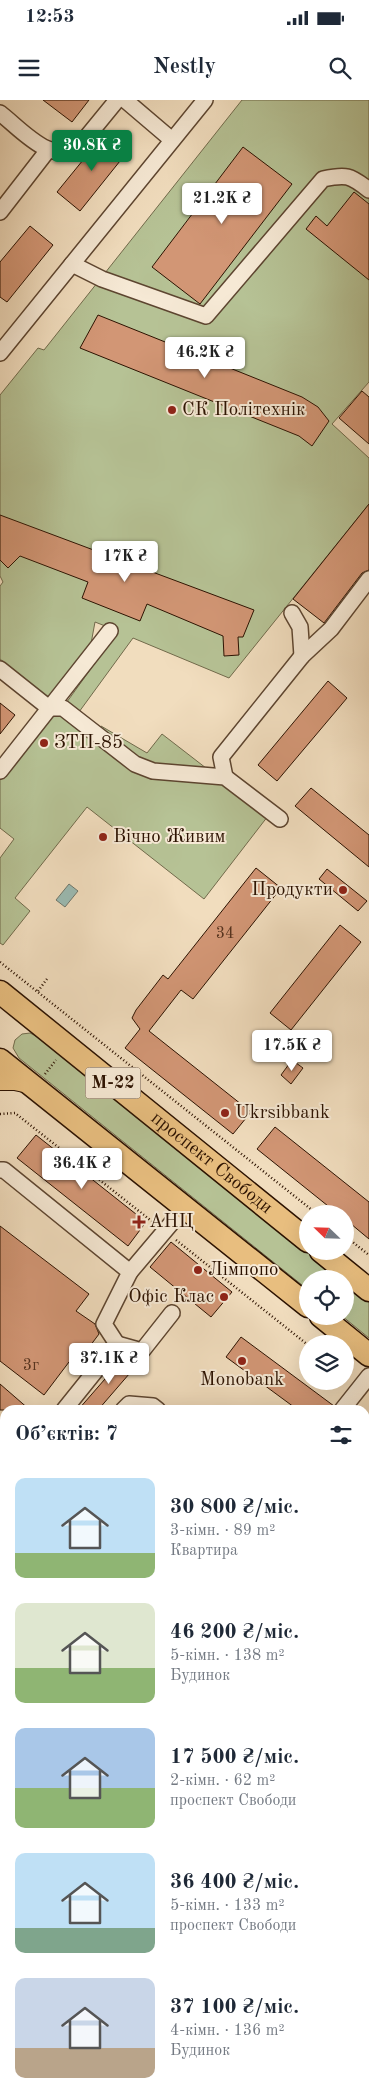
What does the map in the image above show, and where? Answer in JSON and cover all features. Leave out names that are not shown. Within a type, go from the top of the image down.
[{"type":"highway","name":"проспект Свободи","points":[[1,994],[299,1233]]},
{"type":"highway","name":"М-22","points":[[0,1060],[36,1080],[185,1207],[299,1299]]},
{"type":"highway","points":[[332,1260],[369,1290]]},
{"type":"highway","points":[[332,1325],[369,1355]]},
{"type":"main road","points":[[0,1080],[36,1080]]},
{"type":"street","points":[[0,113],[48,150],[63,154],[75,150],[117,100]]},
{"type":"street","points":[[125,100],[172,140]]},
{"type":"street","points":[[0,353],[206,100]]},
{"type":"street","points":[[0,212],[48,150]]},
{"type":"street","points":[[72,264],[102,279],[206,316],[323,179],[342,174],[357,181],[369,190]]},
{"type":"street","points":[[225,777],[222,757],[302,656],[331,629],[369,579]]},
{"type":"street","points":[[292,613],[300,627],[302,656]]},
{"type":"street","points":[[0,771],[110,631]]},
{"type":"street","points":[[0,669],[49,708],[63,708],[136,764],[153,771],[225,777],[280,819]]},
{"type":"street","points":[[0,1170],[4,1170],[130,1272]]},
{"type":"street","points":[[172,1313],[142,1351],[117,1344],[104,1324],[130,1272],[185,1207]]},
{"type":"street","points":[[68,1405],[117,1344]]},
{"type":"street","points":[[346,1405],[369,1376]]},
{"type":"street","points":[[128,1405],[141,1405]]},
{"type":"path","points":[[0,962],[306,1205]]},
{"type":"path","points":[[38,991],[47,979]]},
{"type":"path","points":[[36,1080],[60,1055]]},
{"type":"path","points":[[354,1243],[369,1255]]},
{"type":"green space","name":"СК Політехнік","points":[[242,100],[369,100],[369,382],[332,424],[369,458],[369,504],[229,678],[133,638],[79,712],[64,706],[118,631],[95,622],[90,649],[50,699],[0,659],[0,586],[3,582],[0,576],[0,395],[38,348],[44,350]]},
{"type":"green space","points":[[54,710],[92,738],[101,726],[147,753],[162,734],[268,816],[204,899],[87,807],[15,898],[30,911],[3,945],[0,943],[0,858],[14,839],[0,828],[0,780]]},
{"type":"green space","points":[[30,1033],[36,1036],[299,1246],[299,1260],[316,1260],[329,1270],[299,1270],[299,1283],[19,1058],[13,1048],[15,1040],[22,1034]]},
{"type":"green space","points":[[354,1290],[369,1302],[369,1338],[353,1325]]},
{"type":"water","points":[[69,884],[78,891],[65,907],[56,900]]},
{"type":"building","points":[[43,100],[89,100],[72,122]]},
{"type":"building","points":[[105,133],[128,151],[80,211],[57,192]]},
{"type":"building","points":[[243,147],[292,184],[200,304],[152,267]]},
{"type":"building","points":[[354,192],[369,204],[369,280],[306,229],[316,216],[327,226]]},
{"type":"building","points":[[30,226],[53,245],[7,302],[0,297],[0,262]]},
{"type":"building","points":[[98,315],[302,397],[318,407],[329,421],[312,446],[299,436],[80,348]]},
{"type":"building","points":[[362,391],[369,397],[369,444],[339,418]]},
{"type":"building","points":[[369,504],[369,570],[362,573],[324,623],[293,599]]},
{"type":"building","points":[[0,515],[254,610],[243,637],[238,637],[239,655],[224,656],[223,636],[147,604],[140,621],[82,598],[88,582],[20,556],[8,568],[0,560]]},
{"type":"building","points":[[328,681],[347,698],[277,781],[258,765]]},
{"type":"building","points":[[0,703],[15,715],[0,734]]},
{"type":"building","points":[[311,788],[369,835],[369,867],[295,806]]},
{"type":"building","points":[[256,868],[281,888],[193,999],[181,990],[149,1031],[251,1112],[233,1134],[125,1048],[140,1029],[132,1018],[136,1010],[163,975],[168,979]]},
{"type":"building","name":"Продукти","points":[[327,869],[367,901],[358,911],[319,879]]},
{"type":"building","points":[[340,925],[361,942],[291,1030],[270,1013]]},
{"type":"building","points":[[292,1060],[303,1068],[291,1084],[281,1075]]},
{"type":"building","points":[[275,1127],[369,1202],[369,1239],[354,1226],[354,1205],[327,1205],[257,1149]]},
{"type":"building","points":[[36,1135],[146,1222],[128,1246],[17,1158]]},
{"type":"building","points":[[0,1226],[89,1294],[76,1311],[95,1324],[99,1334],[75,1366],[69,1362],[44,1395],[0,1361]]},
{"type":"building","points":[[171,1242],[232,1292],[211,1317],[150,1267]]},
{"type":"building","points":[[241,1337],[299,1380],[299,1390],[312,1390],[333,1405],[291,1405],[226,1357]]},
{"type":"building","points":[[125,1356],[136,1366],[102,1405],[82,1405]]},
{"type":"building","points":[[0,1384],[24,1405],[0,1405]]},
{"type":"place","name":"СК Політехнік","points":[[172,410]]},
{"type":"place","name":"ЗТП-85","points":[[44,743]]},
{"type":"place","name":"Вічно Живим","points":[[103,837]]},
{"type":"place","name":"Продукти","points":[[343,890]]},
{"type":"place","name":"Ukrsibbank","points":[[225,1113]]},
{"type":"place","name":"АНЦ","points":[[139,1222]]},
{"type":"place","name":"Лімпопо","points":[[198,1270]]},
{"type":"place","name":"Офіс Клас","points":[[224,1297]]},
{"type":"place","name":"Monobank","points":[[242,1361]]}]
